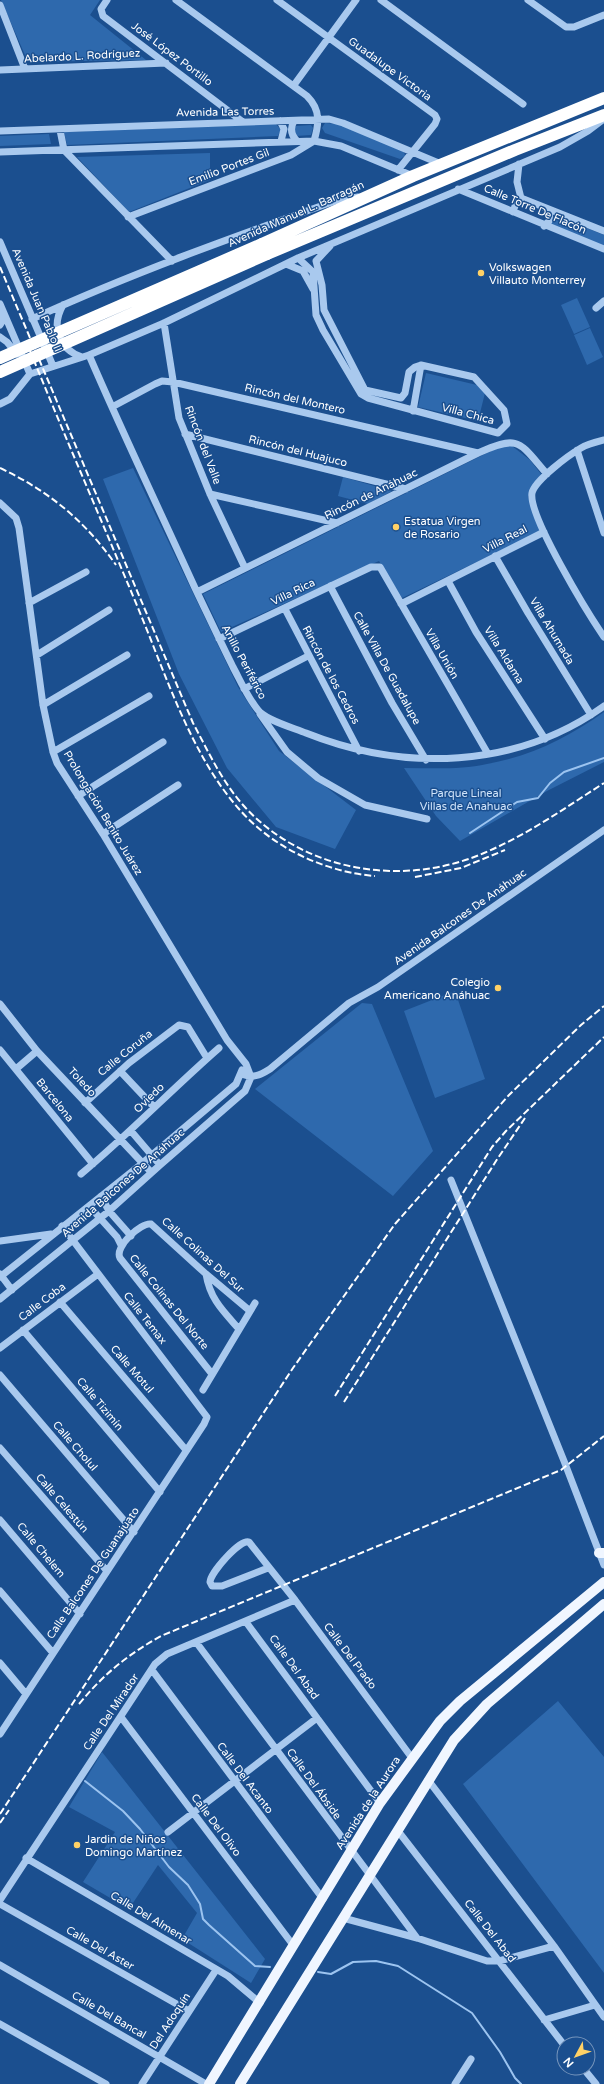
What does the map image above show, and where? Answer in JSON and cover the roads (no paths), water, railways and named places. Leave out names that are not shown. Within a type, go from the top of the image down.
[{"type":"highway","name":"Avenida Manuel L. Barragán","points":[[0,372],[264,249],[366,197],[441,164],[604,98]]},
{"type":"highway","name":"Avenida Manuel L. Barragán","points":[[0,358],[264,249],[604,115]]},
{"type":"main road","name":"Avenida de la Aurora","points":[[209,2084],[260,2003],[380,1803],[412,1758],[448,1712],[604,1582]]},
{"type":"main road","points":[[240,2084],[454,1740],[476,1714],[604,1604]]},
{"type":"street","name":"José López Portillo","points":[[107,0],[101,9],[103,16],[166,62],[243,122]]},
{"type":"street","points":[[176,0],[294,85],[313,102],[319,119],[314,141]]},
{"type":"street","name":"Guadalupe Victoria","points":[[277,0],[435,115],[437,119],[435,124],[398,170]]},
{"type":"street","points":[[294,85],[356,0]]},
{"type":"street","points":[[381,0],[523,104]]},
{"type":"street","points":[[528,0],[563,25],[574,27],[604,15]]},
{"type":"street","points":[[0,5],[26,69]]},
{"type":"street","name":"Abelardo L. Rodríguez","points":[[0,70],[166,62]]},
{"type":"street","points":[[0,404],[10,399],[30,374],[86,356],[164,323],[298,258],[560,147],[588,131],[604,118]]},
{"type":"street","name":"Avenida Las Torres","points":[[0,131],[329,119],[343,123],[441,164]]},
{"type":"street","points":[[280,121],[284,129],[281,141]]},
{"type":"street","points":[[294,121],[292,126],[292,135],[297,141]]},
{"type":"street","points":[[60,130],[64,150],[172,261]]},
{"type":"street","points":[[0,152],[314,141],[342,146],[413,176]]},
{"type":"street","name":"Emilio Portes Gil","points":[[128,217],[291,155],[314,141]]},
{"type":"street","name":"Calle Torre De Flacón","points":[[519,164],[517,182],[521,198],[604,231]]},
{"type":"street","name":"Calle Torre De Flacón","points":[[458,189],[544,226],[604,249]]},
{"type":"street","points":[[32,319],[62,305],[172,261],[335,200],[366,197]]},
{"type":"street","points":[[513,212],[516,203],[521,198]]},
{"type":"street","points":[[544,226],[549,220],[550,210]]},
{"type":"street","name":"Avenida Juan Pablo II","points":[[0,242],[53,366]]},
{"type":"street","points":[[335,242],[316,261],[322,285],[324,310],[364,393]]},
{"type":"street","points":[[298,258],[313,272],[314,308],[320,324],[358,390],[364,393],[401,398],[405,393],[408,372],[421,365],[413,411]]},
{"type":"street","points":[[286,264],[303,271],[307,275],[314,291]]},
{"type":"street","points":[[596,308],[604,301]]},
{"type":"street","points":[[0,304],[30,374]]},
{"type":"street","points":[[62,305],[56,321],[58,334],[69,351],[86,356]]},
{"type":"street","points":[[0,325],[3,320],[3,312]]},
{"type":"street","points":[[320,324],[328,319]]},
{"type":"street","name":"Rincón del Valle","points":[[164,323],[179,418],[210,494],[245,568]]},
{"type":"street","points":[[0,337],[10,345],[21,361],[26,371],[24,380]]},
{"type":"street","name":"Anillo Periférico","points":[[86,356],[112,407],[219,639],[244,689],[259,712],[316,737],[359,751],[392,757],[426,760],[460,758],[488,754],[544,739],[559,734],[604,706]]},
{"type":"street","name":"Villa Chica","points":[[364,393],[413,411],[498,433],[507,424],[504,410],[474,377],[421,365]]},
{"type":"street","name":"Rincón del Montero","points":[[112,407],[155,384],[162,382],[173,382],[478,453]]},
{"type":"street","name":"Rincón del Huajuco","points":[[185,434],[406,489]]},
{"type":"street","name":"Villa Real","points":[[401,604],[544,532],[532,495],[535,487],[547,474],[577,450],[604,440]]},
{"type":"street","name":"Rincón de Anáhuac","points":[[197,592],[478,453],[504,443],[513,442],[523,446],[547,474]]},
{"type":"street","points":[[577,450],[604,533]]},
{"type":"street","points":[[210,494],[337,523]]},
{"type":"street","name":"Prolongación Benito Juárez","points":[[0,503],[17,521],[44,705],[53,752],[60,768],[103,834],[227,1040],[246,1064],[251,1077]]},
{"type":"street","points":[[544,532],[569,581],[604,637]]},
{"type":"street","name":"Villa Ahumada","points":[[495,556],[528,613],[591,715]]},
{"type":"street","name":"Villa Rica","points":[[219,639],[330,586],[378,566]]},
{"type":"street","name":"Villa Unión","points":[[378,566],[383,569],[401,604],[488,754]]},
{"type":"street","points":[[29,603],[86,572]]},
{"type":"street","name":"Villa Aldama","points":[[448,581],[476,632],[544,739]]},
{"type":"street","name":"Calle Villa De Guadalupe","points":[[330,586],[384,689],[426,760]]},
{"type":"street","name":"Rincón de los Cedros","points":[[284,609],[359,751]]},
{"type":"street","points":[[37,655],[109,610]]},
{"type":"street","points":[[44,705],[127,655]]},
{"type":"street","points":[[244,689],[308,656]]},
{"type":"street","points":[[53,752],[149,696]]},
{"type":"street","points":[[259,712],[287,752],[318,778],[365,805],[427,819]]},
{"type":"street","points":[[78,796],[163,742]]},
{"type":"street","points":[[103,834],[178,784]]},
{"type":"street","name":"Avenida Balcones De Anáhuac","points":[[0,1299],[101,1219],[149,1174],[245,1091],[251,1077],[261,1075],[270,1069],[349,1003],[378,987],[604,830]]},
{"type":"street","name":"Toledo","points":[[0,1004],[37,1051],[85,1103],[122,1139],[149,1174]]},
{"type":"street","name":"Calle Coruña","points":[[85,1103],[120,1071],[181,1024],[188,1027],[207,1058]]},
{"type":"street","name":"Oviedo","points":[[81,1174],[131,1131],[154,1107],[219,1048]]},
{"type":"street","name":"Barcelona","points":[[0,1050],[93,1164]]},
{"type":"street","points":[[16,1069],[37,1051]]},
{"type":"street","points":[[246,1064],[241,1074],[251,1077]]},
{"type":"street","points":[[120,1071],[154,1107]]},
{"type":"street","name":"Avenida Balcones De Anáhuac","points":[[0,1276],[153,1154],[236,1084],[241,1074]]},
{"type":"street","points":[[131,1131],[162,1163]]},
{"type":"street","points":[[451,1180],[601,1553],[604,1565]]},
{"type":"street","points":[[101,1196],[109,1211],[131,1236]]},
{"type":"street","name":"Calle Colinas Del Norte","points":[[89,1206],[121,1245],[118,1252],[120,1258],[212,1374]]},
{"type":"street","name":"Calle Colinas Del Sur","points":[[121,1245],[144,1225],[151,1224],[206,1274],[250,1311]]},
{"type":"street","name":"Calle Temax","points":[[62,1226],[72,1242],[205,1414],[207,1417],[204,1424]]},
{"type":"street","points":[[0,1241],[52,1234]]},
{"type":"street","name":"Calle Coba","points":[[0,1348],[98,1274]]},
{"type":"street","points":[[206,1274],[208,1290],[215,1301],[239,1329]]},
{"type":"street","points":[[0,1276],[12,1290]]},
{"type":"street","name":"Calle Motul","points":[[60,1302],[186,1450]]},
{"type":"street","points":[[203,1390],[255,1303]]},
{"type":"street","name":"Calle Tizimín","points":[[23,1330],[160,1492]]},
{"type":"street","name":"Calle Cholul","points":[[0,1375],[134,1532]]},
{"type":"street","name":"Calle Balcones De Guanajuato","points":[[0,1734],[204,1424]]},
{"type":"street","name":"Calle Celestún","points":[[0,1448],[107,1571]]},
{"type":"street","name":"Calle Chelem","points":[[0,1520],[80,1614]]},
{"type":"street","name":"Calle Del Prado","points":[[268,1568],[222,1586],[214,1586],[210,1582],[214,1570],[244,1541],[249,1542],[268,1568],[295,1600],[412,1758]]},
{"type":"street","points":[[0,1592],[53,1653]]},
{"type":"street","name":"Calle Del Mirador","points":[[0,1900],[26,1858],[155,1664],[166,1654],[246,1622],[295,1600]]},
{"type":"street","name":"Calle Del Abad","points":[[246,1622],[380,1803]]},
{"type":"street","name":"Calle Del Ábside","points":[[196,1642],[416,1938]]},
{"type":"street","points":[[0,1663],[26,1694]]},
{"type":"street","name":"Calle Del Acanto","points":[[152,1670],[234,1783],[323,1899]]},
{"type":"street","name":"Calle Del Olivo","points":[[121,1717],[294,1945]]},
{"type":"street","points":[[168,1832],[317,1718]]},
{"type":"street","points":[[428,1780],[554,1946],[604,2017]]},
{"type":"street","name":"Calle Del Abad","points":[[398,1831],[557,2036]]},
{"type":"street","name":"Calle Del Almenar","points":[[26,1858],[234,1980],[260,2003]]},
{"type":"street","name":"Calle Del Aster","points":[[0,1904],[189,2011]]},
{"type":"street","points":[[343,1918],[416,1938],[470,1957],[487,1961],[499,1961],[554,1946]]},
{"type":"street","name":"Calle Del Bancal","points":[[0,1965],[206,2084]]},
{"type":"street","name":"Del Adoquín","points":[[142,2084],[216,1970]]},
{"type":"street","points":[[544,2020],[596,2006]]},
{"type":"street","points":[[0,2024],[106,2084]]},
{"type":"street","points":[[455,2084],[471,2059]]},
{"type":"street","points":[[590,2076],[596,2084]]},
{"type":"waterway","points":[[470,833],[517,802],[538,798],[550,783],[564,772],[604,758]]},
{"type":"waterway","points":[[85,1781],[123,1811],[140,1829],[169,1867],[188,1885],[200,1904],[203,1919],[255,1966],[270,1967]]},
{"type":"waterway","points":[[318,1972],[331,1974],[353,1962],[376,1961],[398,1966],[472,2013],[500,2052],[515,2078],[521,2084]]},
{"type":"railway","points":[[0,267],[193,723],[228,786],[243,805],[267,828],[295,846],[324,859],[356,867],[388,871],[421,870],[453,864],[500,846],[546,821],[604,783]]},
{"type":"railway","points":[[26,341],[181,713],[193,739],[222,788],[253,823],[268,835],[301,856],[337,869],[356,874],[375,876]]},
{"type":"railway","points":[[0,468],[18,477],[50,497],[65,509],[92,535],[116,565]]},
{"type":"railway","points":[[415,877],[461,868],[505,850]]},
{"type":"railway","points":[[0,1814],[293,1368],[395,1224],[509,1095],[581,1025],[604,1006]]},
{"type":"railway","points":[[335,1396],[492,1147],[506,1131],[604,1037]]},
{"type":"railway","points":[[344,1402],[496,1161],[525,1118]]},
{"type":"railway","points":[[79,1704],[107,1674],[137,1650],[161,1636],[561,1470],[604,1436]]},
{"type":"railway","points":[[0,1823],[9,1810]]},
{"type":"place","name":"Volkswagen Villauto Monterrey","points":[[481,273]]},
{"type":"place","name":"Estatua Virgen de Rosario","points":[[396,527]]},
{"type":"place","name":"Colegio Americano Anáhuac","points":[[498,988]]},
{"type":"place","name":"Jardin de Niños Domingo Martínez","points":[[77,1845]]},
{"type":"park label","name":"Parque Lineal Villas de Anahuac","points":[[466,799]]}]
